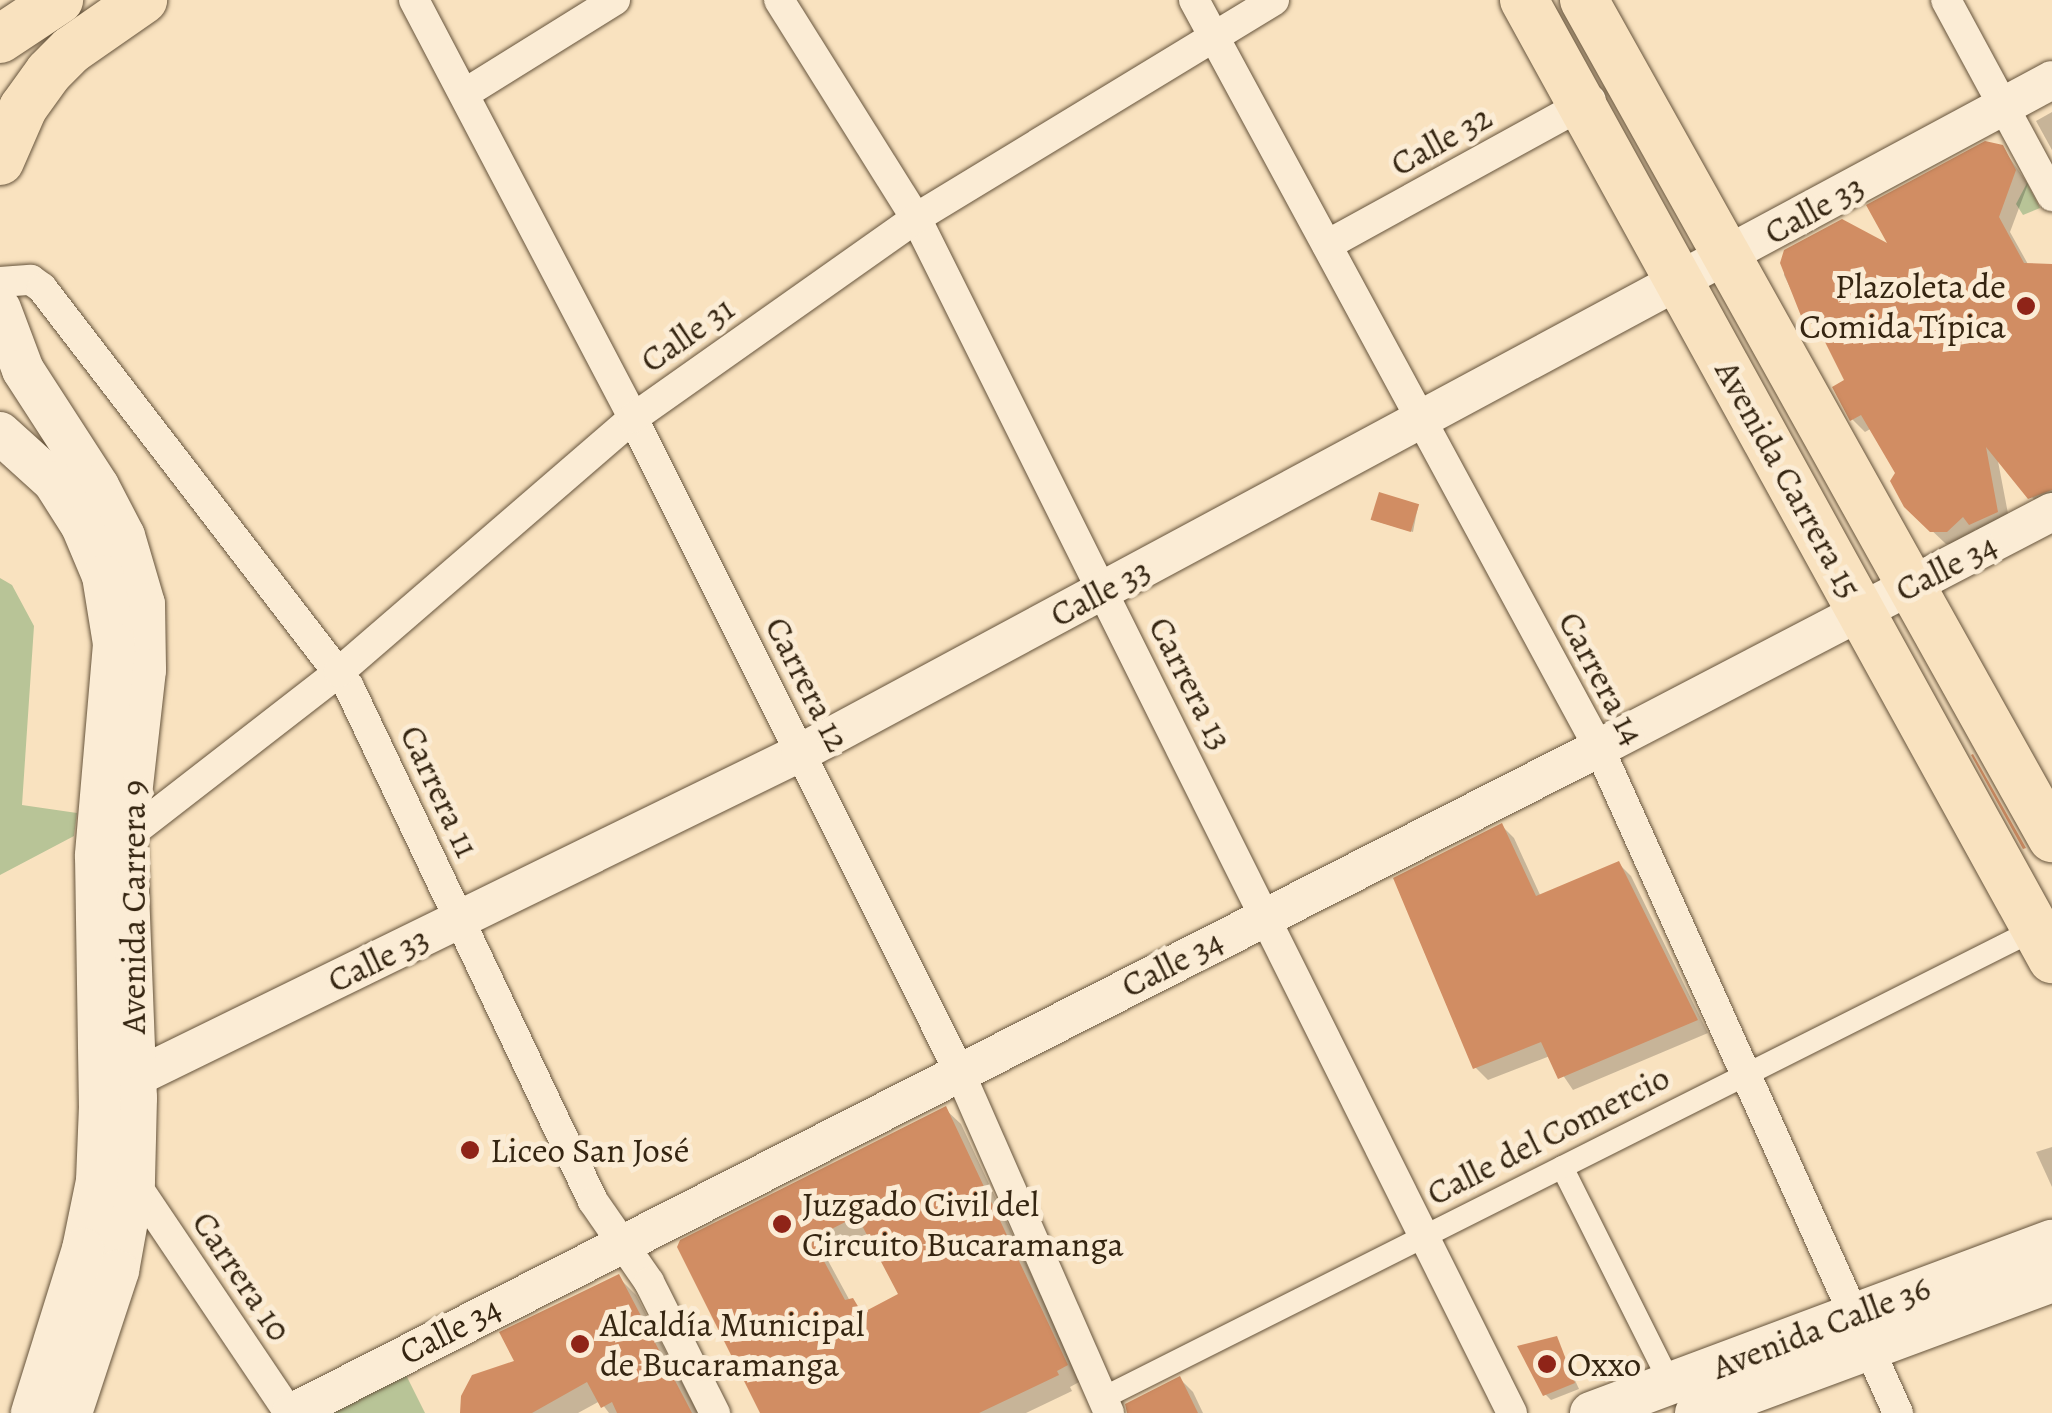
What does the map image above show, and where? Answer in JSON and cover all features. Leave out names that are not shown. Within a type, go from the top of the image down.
[{"type":"main road","points":[[0,39],[59,0]]},
{"type":"main road","points":[[0,161],[23,108],[49,72],[72,50],[143,0]]},
{"type":"main road","name":"Avenida Carrera 15","points":[[1524,0],[1587,103],[1679,282],[1861,611],[2038,947]]},
{"type":"main road","name":"Avenida Carrera 15","points":[[1584,0],[2052,838]]},
{"type":"main road","name":"Avenida Carrera 9","points":[[0,309],[23,370],[98,486],[141,582],[145,670],[134,753],[111,848],[135,1078],[134,1182],[118,1271],[71,1413]]},
{"type":"main road","name":"Avenida Carrera 9","points":[[0,433],[54,482],[82,526],[104,576],[114,644],[111,848],[97,1181],[83,1248],[32,1413]]},
{"type":"main road","name":"Avenida Calle 36","points":[[1696,1413],[2052,1241]]},
{"type":"main road","name":"Avenida Calle 36","points":[[1591,1413],[1861,1332],[2052,1281]]},
{"type":"street","name":"Carrera 12","points":[[414,0],[632,418],[959,1070],[1106,1406]]},
{"type":"street","points":[[464,94],[616,0]]},
{"type":"street","name":"Carrera 13","points":[[778,0],[916,218],[1512,1413]]},
{"type":"street","name":"Carrera 14","points":[[1194,0],[1599,748],[1898,1413]]},
{"type":"street","name":"Calle 31","points":[[111,848],[339,672],[632,418],[916,218],[1274,0]]},
{"type":"street","points":[[1946,0],[2052,196]]},
{"type":"street","name":"Calle 33","points":[[135,1078],[800,752],[2052,80]]},
{"type":"street","name":"Calle 32","points":[[1328,245],[1587,103]]},
{"type":"street","name":"Carrera 11","points":[[0,282],[31,280],[42,288],[339,672],[593,1200],[650,1282],[714,1413]]},
{"type":"street","name":"Calle 34","points":[[290,1413],[2051,515]]},
{"type":"street","points":[[134,753],[161,779],[186,788]]},
{"type":"street","name":"Calle del Comercio","points":[[1106,1406],[1425,1236],[1746,1075],[2038,947]]},
{"type":"street","points":[[1562,1167],[1661,1365]]},
{"type":"street","name":"Carrera 10","points":[[134,1182],[290,1413]]},
{"type":"green space","points":[[2027,183],[2040,208],[2023,215],[2016,204]]},
{"type":"green space","points":[[0,578],[12,585],[34,626],[22,805],[77,813],[74,836],[0,875]]},
{"type":"green space","points":[[406,1375],[425,1413],[333,1413]]},
{"type":"building","points":[[1985,141],[2003,145],[2016,170],[1999,217],[2024,263],[2052,264],[2052,490],[2028,499],[1986,447],[1998,512],[1969,525],[1963,517],[1947,532],[1930,532],[1904,507],[1890,481],[1895,473],[1861,415],[1850,421],[1832,387],[1844,380],[1814,320],[1803,321],[1780,263],[1784,250],[1842,219],[1887,243],[1866,205]]},
{"type":"building","points":[[1379,492],[1419,504],[1411,532],[1371,520]]},
{"type":"building","points":[[1973,754],[2026,848],[2023,849]]},
{"type":"building","points":[[1502,823],[1536,896],[1619,861],[1698,1020],[1558,1079],[1541,1042],[1473,1069],[1393,878]]},
{"type":"building","points":[[946,1106],[1068,1365],[1057,1371],[1059,1375],[979,1413],[760,1413],[677,1247],[680,1240]],"holes":[[[857,1216],[898,1294],[862,1313],[853,1298],[845,1300],[812,1239]]]},
{"type":"building","name":"Alcaldía Municipal de Bucaramanga","points":[[619,1274],[692,1413],[617,1413],[612,1402],[601,1408],[587,1382],[532,1413],[460,1413],[461,1396],[472,1375],[514,1361],[499,1332]]},
{"type":"building","name":"Oxxo","points":[[1557,1336],[1575,1383],[1543,1396],[1517,1346]]},
{"type":"building","points":[[1180,1376],[1198,1413],[1127,1413],[1125,1404]]},
{"type":"place","name":"Plazoleta de Comida Típica","points":[[2026,306]]},
{"type":"place","name":"Liceo San José","points":[[470,1150]]},
{"type":"place","name":"Juzgado Civil del Circuito Bucaramanga","points":[[782,1224]]},
{"type":"place","name":"Alcaldía Municipal de Bucaramanga","points":[[580,1344]]},
{"type":"place","name":"Oxxo","points":[[1547,1364]]}]
